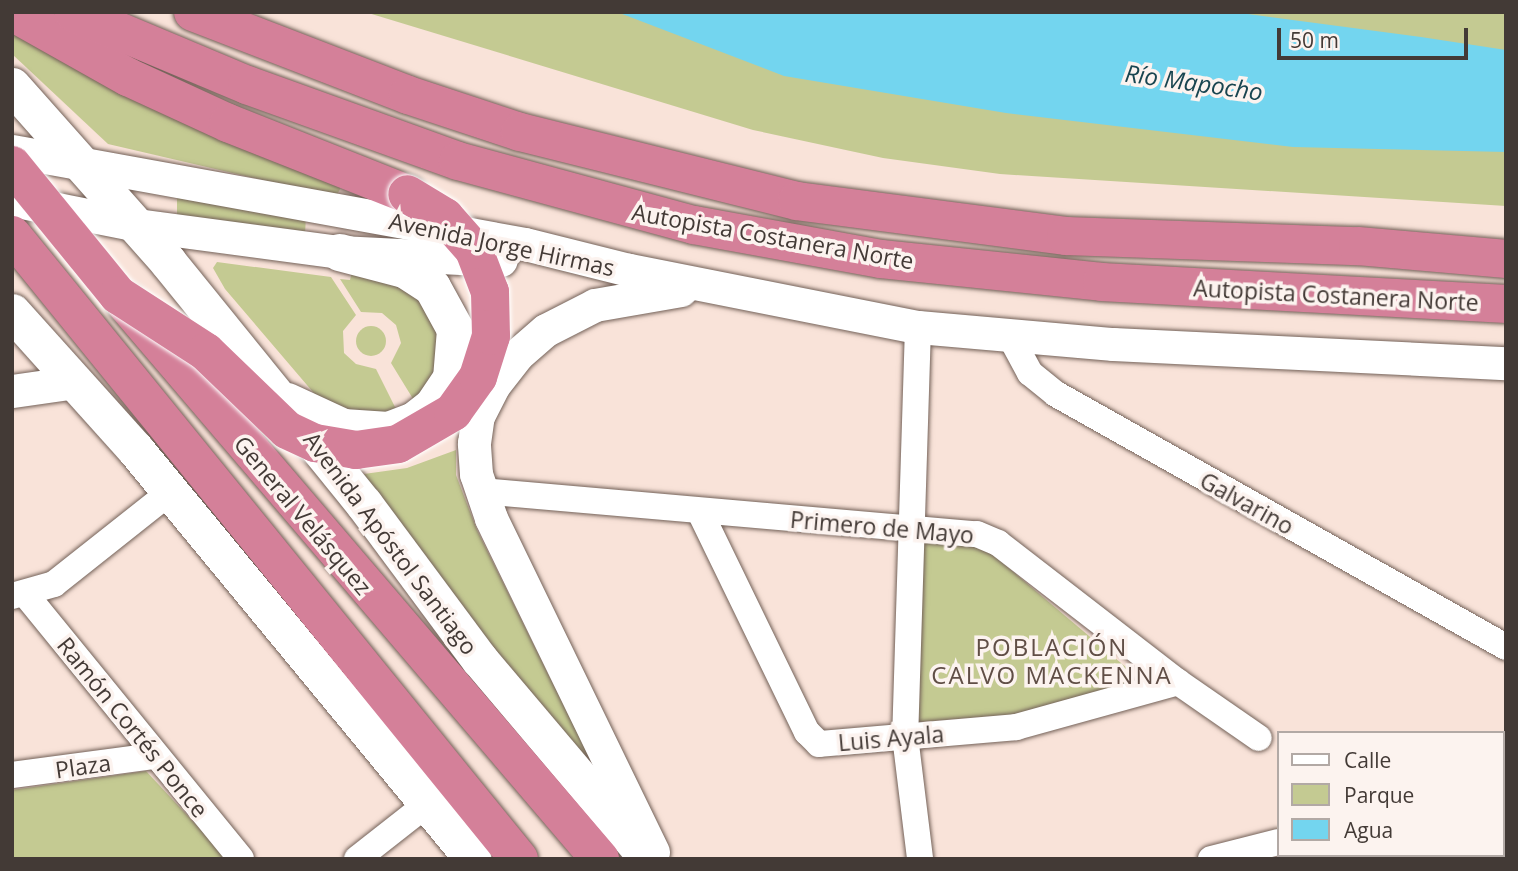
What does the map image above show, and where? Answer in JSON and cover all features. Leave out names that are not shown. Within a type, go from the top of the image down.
[{"type":"highway","points":[[12,12],[128,77],[228,123],[407,194],[445,217],[474,250],[490,292],[492,314],[486,358],[467,396],[436,426],[398,444],[335,448],[287,430],[206,352],[118,295]]},
{"type":"highway","name":"Autopista Costanera Norte","points":[[72,12],[259,90],[445,157],[694,225],[881,259],[1102,282],[1506,304]]},
{"type":"highway","name":"Autopista Costanera Norte","points":[[193,12],[408,95],[520,132],[797,201],[1055,235],[1358,246],[1506,259]]},
{"type":"highway","name":"General Velásquez","points":[[12,164],[118,295],[365,589],[600,859]]},
{"type":"highway","name":"General Velásquez","points":[[12,235],[519,859]]},
{"type":"main road","name":"Avenida Apóstol Santiago","points":[[12,86],[86,165],[137,225],[364,504],[480,660],[648,859]]},
{"type":"main road","points":[[275,393],[328,423],[380,430],[414,420],[432,406],[451,378],[455,329],[432,287],[404,269],[339,252]]},
{"type":"main road","points":[[12,313],[170,492],[473,859]]},
{"type":"street","name":"Avenida Jorge Hirmas","points":[[12,151],[525,244],[629,270]]},
{"type":"street","name":"Avenida Jorge Hirmas","points":[[12,200],[137,225],[339,252],[629,270]]},
{"type":"street","points":[[629,270],[918,327],[1010,337],[1506,363]]},
{"type":"street","points":[[656,859],[566,680],[481,491],[474,456],[478,416],[498,378],[530,342],[595,305],[663,291],[715,287]]},
{"type":"street","points":[[918,327],[905,736],[920,859]]},
{"type":"street","name":"Galvarino","points":[[1010,337],[1030,373],[1056,394],[1506,647]]},
{"type":"street","points":[[12,391],[75,382]]},
{"type":"street","name":"Primero de Mayo","points":[[481,491],[700,512],[967,532],[998,543],[1178,682],[1259,738]]},
{"type":"street","points":[[19,595],[54,584],[170,492]]},
{"type":"street","name":"Luis Ayala","points":[[700,512],[810,738],[824,744],[1016,727],[1178,682]]},
{"type":"street","name":"Ramón Cortés Ponce","points":[[19,595],[241,859]]},
{"type":"street","name":"Plaza","points":[[12,775],[155,756]]},
{"type":"street","points":[[357,859],[426,804]]},
{"type":"street","points":[[1211,859],[1276,843]]},
{"type":"green space","points":[[365,12],[1506,12],[1506,206],[1000,174],[883,158],[753,130]]},
{"type":"green space","points":[[12,25],[341,187],[336,197],[108,144],[12,54]]},
{"type":"green space","points":[[177,197],[306,215],[305,234],[177,217]]},
{"type":"green space","points":[[217,262],[331,277],[356,315],[343,331],[344,353],[356,364],[376,369],[400,417],[330,412],[225,289],[213,268]]},
{"type":"green space","points":[[352,271],[390,279],[421,294],[446,346],[418,407],[391,363],[401,343],[396,325],[382,313],[361,312],[340,279],[350,280]]},
{"type":"green space","points":[[371,326],[382,330],[386,341],[382,352],[371,356],[360,352],[356,341],[360,330]]},
{"type":"green space","points":[[456,450],[456,475],[477,530],[600,779],[438,585],[364,474],[407,468]]},
{"type":"green space","points":[[923,540],[978,542],[1134,674],[1127,685],[1033,713],[919,722]]},
{"type":"green space","points":[[146,771],[228,859],[12,859],[12,790]]},
{"type":"water","name":"Río Mapocho","points":[[617,12],[1233,12],[1506,50],[1506,152],[1293,147],[1006,113],[784,76]]},
{"type":"district","name":"POBLACIÓN CALVO MACKENNA","points":[[1052,661]]}]
